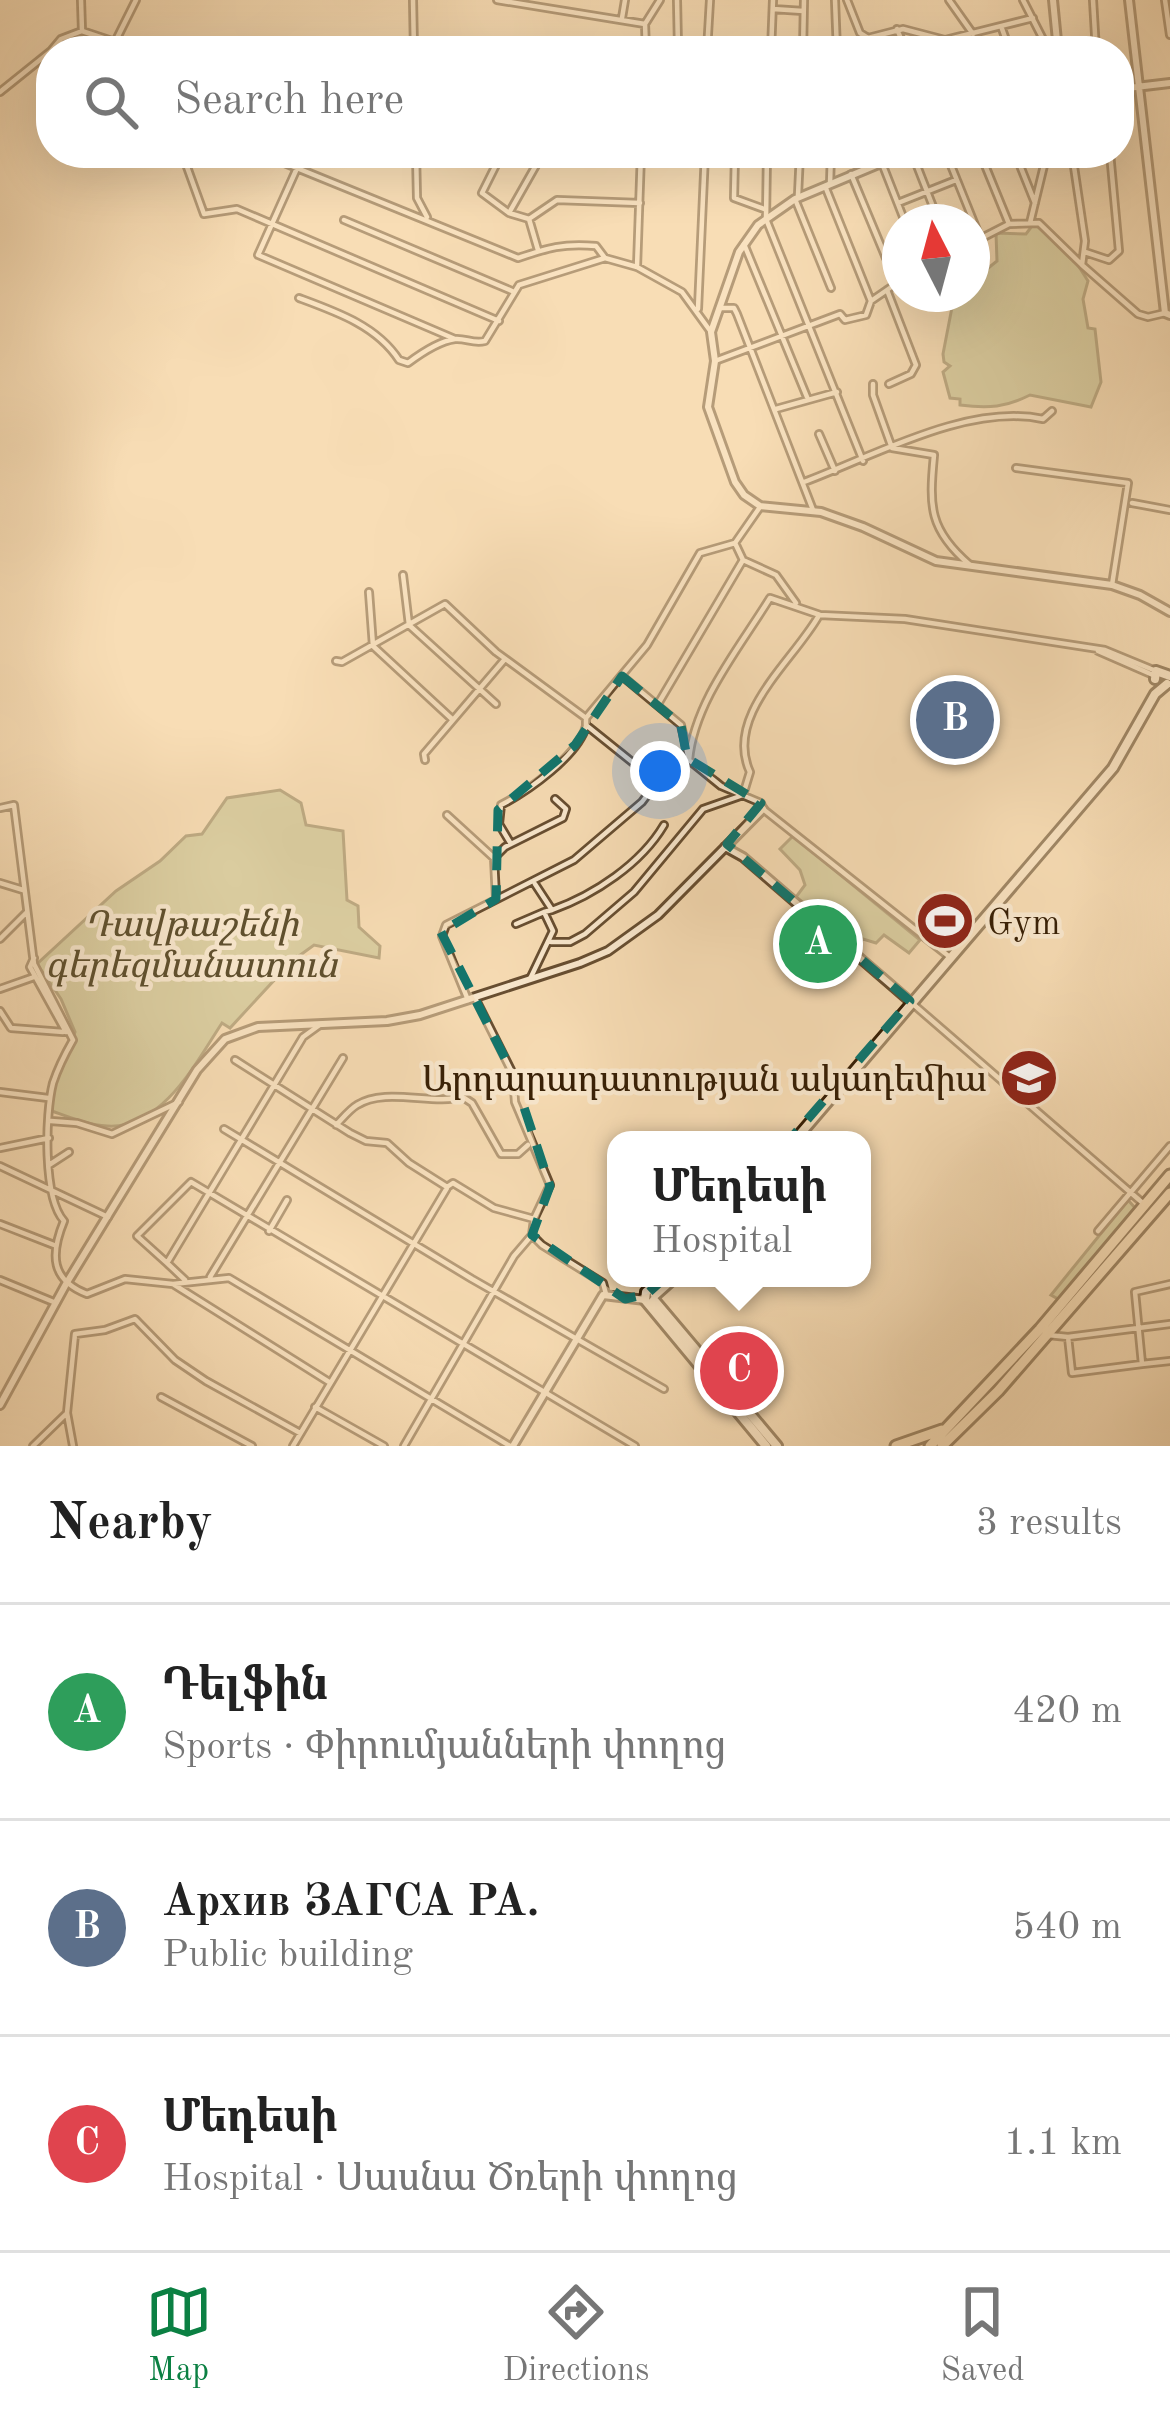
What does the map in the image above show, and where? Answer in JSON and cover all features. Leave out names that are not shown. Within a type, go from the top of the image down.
[{"type":"main road","points":[[802,1131],[1117,763],[1155,694],[1169,679],[1155,675],[1148,703],[1114,761],[950,957]]},
{"type":"main road","points":[[930,1446],[960,1424],[1048,1335],[1170,1175]]},
{"type":"main road","points":[[946,1446],[960,1424],[1170,1193]]},
{"type":"main road","points":[[650,1297],[657,1287]]},
{"type":"main road","points":[[650,1297],[663,1287]]},
{"type":"main road","points":[[650,1297],[766,1446]]},
{"type":"main road","points":[[650,1297],[777,1446]]},
{"type":"main road","points":[[896,1446],[960,1424]]},
{"type":"street","points":[[81,0],[82,31]]},
{"type":"street","points":[[118,36],[136,0]]},
{"type":"street","points":[[413,0],[414,36]]},
{"type":"street","points":[[497,0],[645,24]]},
{"type":"street","points":[[592,14],[593,0]]},
{"type":"street","points":[[622,20],[625,0]]},
{"type":"street","points":[[645,36],[645,24],[660,0]]},
{"type":"street","points":[[677,0],[678,36]]},
{"type":"street","points":[[708,36],[710,0]]},
{"type":"street","points":[[772,36],[773,0]]},
{"type":"street","points":[[803,36],[804,0]]},
{"type":"street","points":[[836,0],[837,36]]},
{"type":"street","points":[[847,0],[865,36]]},
{"type":"street","points":[[949,0],[970,35]]},
{"type":"street","points":[[1023,0],[1044,36]]},
{"type":"street","points":[[1053,0],[1054,36]]},
{"type":"street","points":[[1093,0],[1095,36]]},
{"type":"street","points":[[1129,0],[1133,36]]},
{"type":"street","points":[[1165,0],[1170,35]]},
{"type":"street","points":[[773,9],[803,11]]},
{"type":"street","points":[[963,36],[1033,18]]},
{"type":"street","points":[[1001,26],[1005,36]]},
{"type":"street","points":[[897,29],[900,36]]},
{"type":"street","points":[[874,36],[897,29],[926,36]]},
{"type":"street","points":[[69,36],[82,31],[97,36]]},
{"type":"street","points":[[990,235],[1009,224],[1039,223],[1138,314],[1167,314],[1134,44]]},
{"type":"street","points":[[0,92],[36,63]]},
{"type":"street","points":[[1134,88],[1170,83]]},
{"type":"street","points":[[188,168],[205,214],[237,209],[500,321]]},
{"type":"street","points":[[297,168],[258,255],[472,344],[485,341],[500,321],[512,291],[526,281],[604,258],[637,267],[682,292],[711,332],[715,361],[708,407],[735,482],[760,506],[813,510],[863,526],[936,561],[1112,585],[1170,612]]},
{"type":"street","points":[[303,168],[518,258],[555,245],[592,245],[599,247],[604,258]]},
{"type":"street","points":[[416,168],[417,199],[429,220]]},
{"type":"street","points":[[494,168],[482,193],[509,213],[529,219]]},
{"type":"street","points":[[509,213],[534,168]]},
{"type":"street","points":[[637,267],[641,168]]},
{"type":"street","points":[[698,311],[704,168]]},
{"type":"street","points":[[735,168],[734,198],[764,209]]},
{"type":"street","points":[[766,168],[766,219],[863,460]]},
{"type":"street","points":[[799,168],[797,198],[831,288]]},
{"type":"street","points":[[830,168],[828,185],[871,301]]},
{"type":"street","points":[[711,332],[744,244],[766,219],[797,198],[861,168]]},
{"type":"street","points":[[884,168],[898,203],[956,179]]},
{"type":"street","points":[[916,168],[932,204]]},
{"type":"street","points":[[952,168],[966,204]]},
{"type":"street","points":[[986,168],[1009,224]]},
{"type":"street","points":[[1021,168],[1036,205]]},
{"type":"street","points":[[1030,223],[1044,168]]},
{"type":"street","points":[[1074,168],[1082,265]]},
{"type":"street","points":[[1084,252],[1109,260],[1119,251],[1111,168]]},
{"type":"street","points":[[851,174],[882,248]]},
{"type":"street","points":[[529,219],[557,200],[640,203]]},
{"type":"street","points":[[529,219],[538,250]]},
{"type":"street","points":[[344,220],[512,291]]},
{"type":"street","points":[[744,244],[807,397]]},
{"type":"street","points":[[715,361],[840,314],[845,320],[862,319],[871,301],[882,293]]},
{"type":"street","points":[[299,298],[365,327],[391,346],[404,363],[455,339]]},
{"type":"street","points":[[719,308],[734,308],[813,510]]},
{"type":"street","points":[[889,384],[911,374],[916,365],[896,312]]},
{"type":"street","points":[[873,384],[872,395],[892,448]]},
{"type":"street","points":[[776,410],[807,397],[837,392]]},
{"type":"street","points":[[804,482],[974,419],[1027,415],[1043,419],[1052,411]]},
{"type":"street","points":[[819,434],[835,471]]},
{"type":"street","points":[[892,448],[934,455],[931,496],[938,534],[972,567]]},
{"type":"street","points":[[1016,468],[1128,483],[1112,585]]},
{"type":"street","points":[[1132,503],[1170,510]]},
{"type":"street","points":[[511,844],[499,824],[501,805],[544,777],[583,737],[586,722],[647,645],[700,553],[735,543],[760,506]]},
{"type":"street","points":[[735,543],[743,560],[776,574],[798,606]]},
{"type":"street","points":[[657,705],[743,560]]},
{"type":"street","points":[[403,575],[409,625],[496,704]]},
{"type":"street","points":[[369,592],[373,646],[453,720]]},
{"type":"street","points":[[689,760],[702,713],[770,598],[820,615],[905,619],[1093,648],[1128,657],[1155,675]]},
{"type":"street","points":[[336,662],[446,604],[505,659],[657,782],[642,802],[574,860],[466,912],[442,932],[513,1074],[515,1102],[550,1185],[532,1234],[493,1290],[404,1446]]},
{"type":"street","points":[[743,795],[750,772],[743,757],[743,733],[820,615]]},
{"type":"street","points":[[425,760],[424,754],[505,659]]},
{"type":"street","points":[[622,676],[681,725],[689,760],[721,786],[761,803],[950,957]]},
{"type":"street","points":[[551,942],[570,942],[585,934],[634,892],[703,809],[743,795]]},
{"type":"street","points":[[494,858],[563,818],[566,808],[555,799]]},
{"type":"street","points":[[0,808],[14,805],[34,958],[68,1031]]},
{"type":"street","points":[[0,1405],[108,1217],[211,1052],[225,1039],[258,1027],[387,1021],[472,999],[605,952],[658,915],[763,809]]},
{"type":"street","points":[[447,815],[494,858],[496,898]]},
{"type":"street","points":[[516,924],[585,897],[608,882],[664,825]]},
{"type":"street","points":[[724,847],[742,857],[1145,1205]]},
{"type":"street","points":[[530,979],[553,931],[534,882]]},
{"type":"street","points":[[0,883],[23,890]]},
{"type":"street","points":[[0,938],[26,913]]},
{"type":"street","points":[[34,958],[30,966],[34,976],[73,1040],[55,1079],[49,1121],[53,1211],[64,1221],[54,1245],[57,1274],[67,1284],[87,1294],[125,1279],[173,1284],[210,1277],[238,1282],[512,1446],[606,1294],[603,1283],[532,1234]]},
{"type":"street","points":[[0,989],[34,976]]},
{"type":"street","points":[[0,1012],[11,1028],[68,1031]]},
{"type":"street","points":[[167,1262],[303,1037],[321,1024]]},
{"type":"street","points":[[210,1277],[343,1058]]},
{"type":"street","points":[[235,1060],[336,1125],[366,1141],[387,1142],[448,1187]]},
{"type":"street","points":[[0,1092],[50,1098]]},
{"type":"street","points":[[336,1125],[360,1102],[406,1095],[432,1100],[463,1096],[472,1103],[501,1154],[518,1154],[530,1144]]},
{"type":"street","points":[[49,1121],[77,1123],[112,1134],[179,1102]]},
{"type":"street","points":[[224,1129],[664,1389]]},
{"type":"street","points":[[0,1148],[49,1138]]},
{"type":"street","points":[[1098,1231],[1170,1146]]},
{"type":"street","points":[[49,1165],[69,1152]]},
{"type":"street","points":[[0,1166],[108,1217]]},
{"type":"street","points":[[184,1280],[137,1235],[191,1182],[635,1446]]},
{"type":"street","points":[[293,1446],[448,1187],[453,1184],[494,1208],[534,1219]]},
{"type":"street","points":[[268,1231],[286,1200]]},
{"type":"street","points":[[0,1224],[54,1245]]},
{"type":"street","points":[[0,1280],[57,1303]]},
{"type":"street","points":[[173,1284],[329,1382]]},
{"type":"street","points":[[1142,1364],[1135,1292],[1170,1285]]},
{"type":"street","points":[[606,1294],[625,1299],[650,1297]]},
{"type":"street","points":[[73,1446],[67,1413],[75,1334],[134,1319],[175,1360],[300,1433]]},
{"type":"street","points":[[1048,1335],[1068,1337],[1170,1324]]},
{"type":"street","points":[[1068,1337],[1072,1373],[1170,1361]]},
{"type":"street","points":[[161,1396],[252,1446]]},
{"type":"street","points":[[315,1407],[384,1446]]},
{"type":"street","points":[[33,1446],[67,1413]]},
{"type":"highlighted area","points":[[622,676],[681,725],[687,758],[761,803],[727,844],[910,1001],[689,1256],[647,1294],[625,1299],[532,1235],[550,1186],[513,1074],[441,932],[496,899],[498,810],[575,745]]},
{"type":"green space","points":[[1037,226],[1074,259],[1088,281],[1083,299],[1088,328],[1095,329],[1101,382],[1091,407],[1030,395],[980,407],[960,405],[960,399],[950,398],[943,372],[950,366],[943,354],[951,312],[990,312],[996,233],[1026,234]]},
{"type":"green space","name":"Դավթաշենի գերեզմանատուն","points":[[280,790],[301,803],[306,825],[343,831],[347,900],[358,906],[359,927],[380,946],[379,958],[314,945],[292,961],[230,1028],[222,1023],[176,1090],[145,1117],[107,1126],[52,1111],[52,1090],[75,1032],[61,999],[37,964],[116,891],[186,836],[202,834],[227,798]]},
{"type":"green space","points":[[793,836],[920,940],[909,953],[884,935],[876,943],[863,939],[857,946],[796,897],[805,885],[800,870],[780,849]]},
{"type":"green space","points":[[1128,1200],[1136,1209],[1060,1300],[1051,1295]]},
{"type":"place","name":"Архив ЗАГСА РА.","points":[[955,720]]},
{"type":"place","name":"Gym","points":[[945,921]]},
{"type":"place","name":"Դելֆին","points":[[818,944]]},
{"type":"place","name":"Արդարադատության ակադեմիա","points":[[1029,1078]]},
{"type":"place","name":"Մեդեսի","points":[[739,1371]]}]
